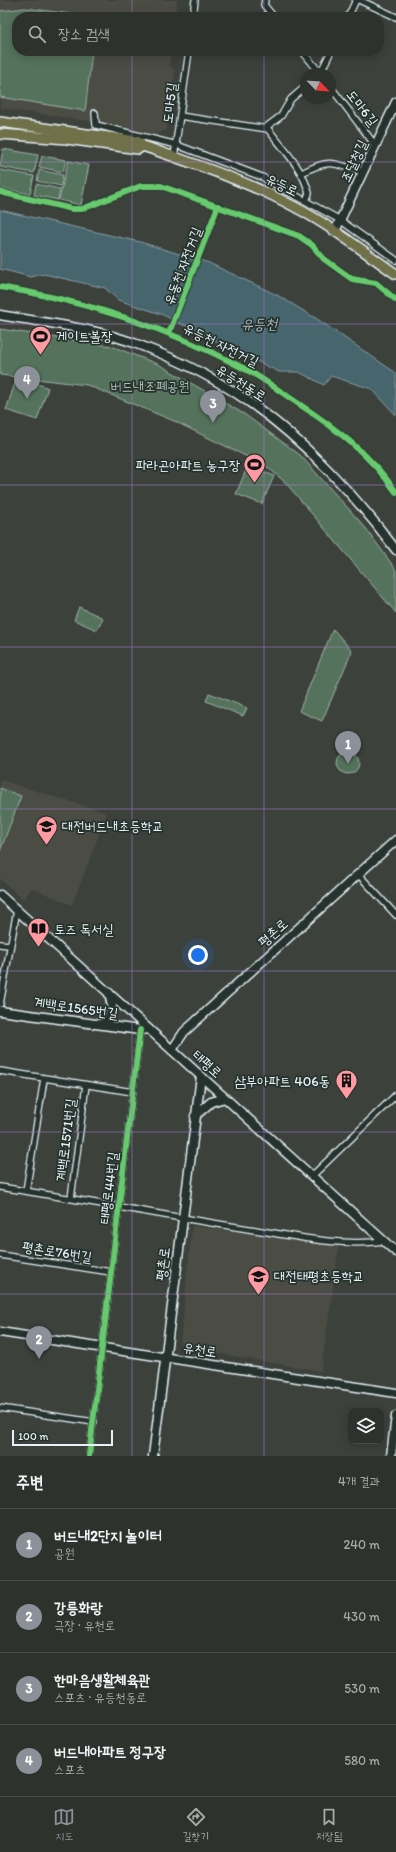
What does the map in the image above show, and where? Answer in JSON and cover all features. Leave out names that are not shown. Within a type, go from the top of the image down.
[{"type":"main road","name":"조달청길","points":[[335,231],[396,102]]},
{"type":"main road","points":[[0,116],[93,130],[114,137]]},
{"type":"main road","name":"유등로","points":[[0,122],[137,141],[143,146],[245,183],[295,207],[335,231],[396,274]]},
{"type":"main road","points":[[0,127],[67,139]]},
{"type":"main road","points":[[0,134],[67,139]]},
{"type":"main road","name":"유등로","points":[[67,139],[138,149],[143,146]]},
{"type":"main road","name":"유등천동로","points":[[0,315],[103,334],[142,346],[209,377],[250,402],[284,429],[340,481],[396,550]]},
{"type":"main road","name":"평촌로","points":[[172,1050],[184,1032],[396,840]]},
{"type":"main road","name":"태평로","points":[[0,895],[109,993],[144,1029],[172,1050],[396,1252]]},
{"type":"main road","points":[[98,1024],[106,1022],[112,1006],[109,993]]},
{"type":"main road","name":"계백로1565번길","points":[[0,1011],[144,1029]]},
{"type":"main road","name":"평촌로","points":[[153,1456],[164,1358],[201,1076]]},
{"type":"main road","points":[[196,1116],[210,1102],[226,1098]]},
{"type":"main road","name":"유천로","points":[[0,1332],[396,1393]]},
{"type":"main road","points":[[391,1456],[396,1416]]},
{"type":"street","points":[[194,12],[195,0]]},
{"type":"street","points":[[265,0],[264,5],[270,12]]},
{"type":"street","points":[[351,12],[358,0],[396,17]]},
{"type":"street","name":"도마5길","points":[[174,157],[188,56]]},
{"type":"street","points":[[306,56],[315,68]]},
{"type":"street","points":[[323,68],[329,56]]},
{"type":"street","points":[[265,128],[281,116],[287,105],[300,92]]},
{"type":"street","name":"도마6길","points":[[336,94],[375,145]]},
{"type":"street","points":[[95,113],[96,125],[176,145],[262,177],[340,220],[396,260]]},
{"type":"street","points":[[180,116],[268,129],[302,174],[309,193],[306,201]]},
{"type":"street","points":[[302,174],[320,164],[330,163],[363,172]]},
{"type":"street","points":[[358,874],[396,915]]},
{"type":"street","points":[[0,1004],[9,945],[17,910]]},
{"type":"street","points":[[0,944],[9,945]]},
{"type":"street","name":"태평로44번길","points":[[89,1456],[133,1092],[144,1029]]},
{"type":"street","name":"계백로1571번길","points":[[0,1071],[133,1092]]},
{"type":"street","points":[[26,1191],[44,1079]]},
{"type":"street","name":"계백로1571번길","points":[[71,1198],[86,1085]]},
{"type":"street","points":[[312,1176],[396,1095]]},
{"type":"street","points":[[0,1187],[326,1241],[361,1244],[384,1241]]},
{"type":"street","name":"평촌로76번길","points":[[0,1255],[111,1272]]},
{"type":"street","points":[[0,1408],[94,1422]]},
{"type":"shaded area","points":[[0,0],[177,0],[176,12],[12,12],[12,56],[170,56],[169,66],[175,70],[166,130],[156,135],[116,125],[0,108]]},
{"type":"shaded area","name":"대전버드내초등학교","points":[[0,780],[107,813],[72,905],[32,888],[23,899],[0,879]]},
{"type":"shaded area","name":"대전태평초등학교","points":[[192,1226],[339,1245],[321,1371],[180,1347]]},
{"type":"green space","points":[[25,8],[57,12],[12,12],[12,56],[91,56],[85,111],[0,97],[0,11]]},
{"type":"green space","points":[[3,149],[38,155],[34,173],[0,167]]},
{"type":"green space","points":[[42,156],[66,160],[63,172],[39,167]]},
{"type":"green space","points":[[68,161],[89,165],[81,205],[59,200]]},
{"type":"green space","points":[[0,170],[34,176],[30,194],[0,188]]},
{"type":"green space","points":[[39,170],[63,175],[61,186],[37,181]]},
{"type":"green space","points":[[36,184],[60,189],[58,200],[34,195]]},
{"type":"green space","name":"버드내조폐공원","points":[[0,329],[111,346],[160,365],[244,414],[300,455],[365,527],[396,570],[396,613],[285,482],[266,466],[174,421],[87,385],[20,377],[48,388],[37,420],[6,410],[17,377],[0,375]]},
{"type":"green space","name":"파라곤아파트 농구장","points":[[248,465],[274,476],[262,504],[236,494]]},
{"type":"green space","points":[[79,607],[103,618],[97,630],[74,620]]},
{"type":"green space","points":[[333,629],[352,651],[322,721],[299,711]]},
{"type":"green space","points":[[209,693],[247,708],[243,716],[206,701]]},
{"type":"green space","points":[[348,752],[356,755],[359,763],[356,771],[348,774],[340,771],[337,763],[340,755]]},
{"type":"green space","points":[[0,788],[21,796],[0,851]]},
{"type":"water","name":"유등천","points":[[0,210],[140,242],[209,263],[277,295],[317,319],[396,373],[396,415],[372,389],[331,376],[324,385],[299,372],[279,372],[161,314],[118,300],[105,288],[44,274],[31,277],[0,269]]},
{"type":"cycle path","points":[[0,192],[72,209],[82,209],[141,186],[161,186],[299,236],[312,245],[324,259],[352,279],[376,283],[396,300]]},
{"type":"cycle path","name":"유동천 자전거길","points":[[169,333],[218,206]]},
{"type":"cycle path","name":"유등천 자전거길","points":[[0,287],[64,300],[126,318],[186,341],[245,369],[310,411],[337,431],[375,465],[396,492]]},
{"type":"cycle path","points":[[89,1456],[140,1030]]},
{"type":"place","name":"게이트볼장","points":[[41,356]]},
{"type":"place","name":"버드내아파트 정구장","points":[[27,399]]},
{"type":"place","name":"한마음생활체육관","points":[[213,423]]},
{"type":"place","name":"파라곤아파트 농구장","points":[[255,484]]},
{"type":"place","name":"버드내2단지 놀이터","points":[[348,764]]},
{"type":"place","name":"대전버드내초등학교","points":[[47,846]]},
{"type":"place","name":"토즈 독서실","points":[[38,948]]},
{"type":"place","name":"삼부아파트 406동","points":[[346,1100]]},
{"type":"place","name":"대전태평초등학교","points":[[258,1296]]},
{"type":"place","name":"강릉화랑","points":[[39,1359]]}]
